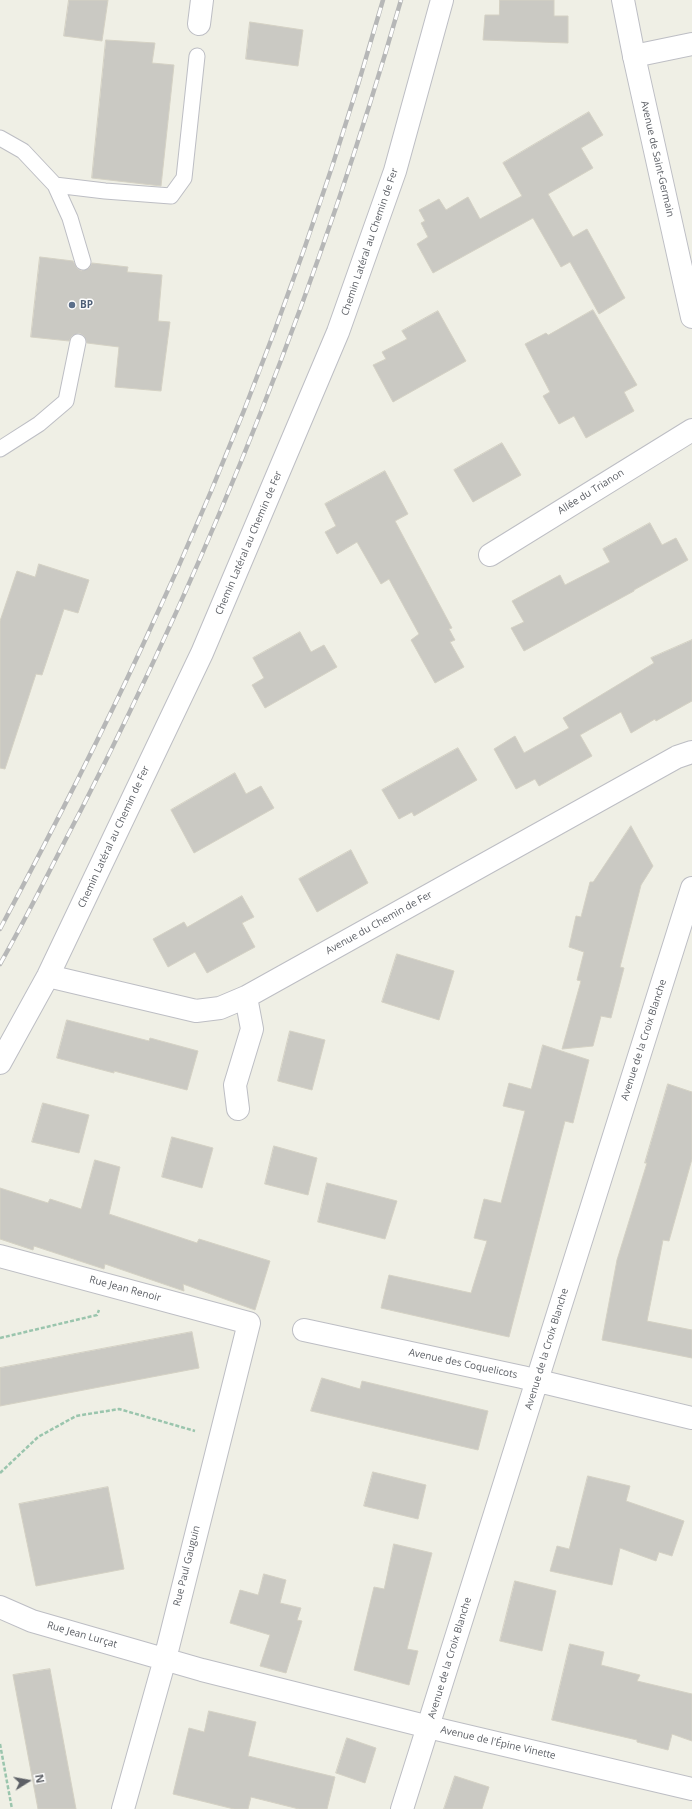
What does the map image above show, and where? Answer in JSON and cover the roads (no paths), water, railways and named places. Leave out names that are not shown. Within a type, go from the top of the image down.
[{"type":"street","points":[[199,24],[202,0]]},
{"type":"street","name":"Chemin Latéral au Chemin de Fer","points":[[0,1063],[48,976],[202,653],[338,332],[395,171],[442,0]]},
{"type":"street","name":"Avenue de Saint-Germain","points":[[623,0],[692,317]]},
{"type":"street","points":[[634,56],[692,44]]},
{"type":"street","name":"Allée du Trianon","points":[[490,555],[692,430]]},
{"type":"street","name":"Avenue du Chemin de Fer","points":[[48,976],[196,1011],[220,1008],[246,997],[670,761],[692,752]]},
{"type":"street","name":"Avenue de la Croix Blanche","points":[[402,1809],[692,888]]},
{"type":"street","points":[[238,1109],[235,1085],[252,1029],[246,997]]},
{"type":"street","name":"Rue Jean Renoir","points":[[0,1256],[249,1323]]},
{"type":"street","name":"Rue Paul Gauguin","points":[[123,1809],[165,1659],[249,1323]]},
{"type":"street","name":"Avenue des Coquelicots","points":[[304,1330],[537,1381],[692,1418]]},
{"type":"street","name":"Rue Jean Lurçat","points":[[0,1607],[32,1621],[165,1659]]},
{"type":"street","name":"Avenue de l'Épine Vinette","points":[[165,1659],[428,1727],[692,1789]]},
{"type":"lane","points":[[55,185],[105,191],[171,196],[184,178],[196,56]]},
{"type":"lane","points":[[0,138],[23,151],[55,185],[70,218],[83,262]]},
{"type":"lane","points":[[0,448],[39,424],[66,401],[78,342]]},
{"type":"railway","points":[[0,929],[55,825],[107,720],[177,570],[211,491],[244,410],[305,248],[359,83],[383,0]]},
{"type":"railway","points":[[0,964],[81,810],[129,713],[219,514],[260,413],[336,208],[370,104],[401,0]]},
{"type":"place","name":"BP","points":[[72,305]]}]
